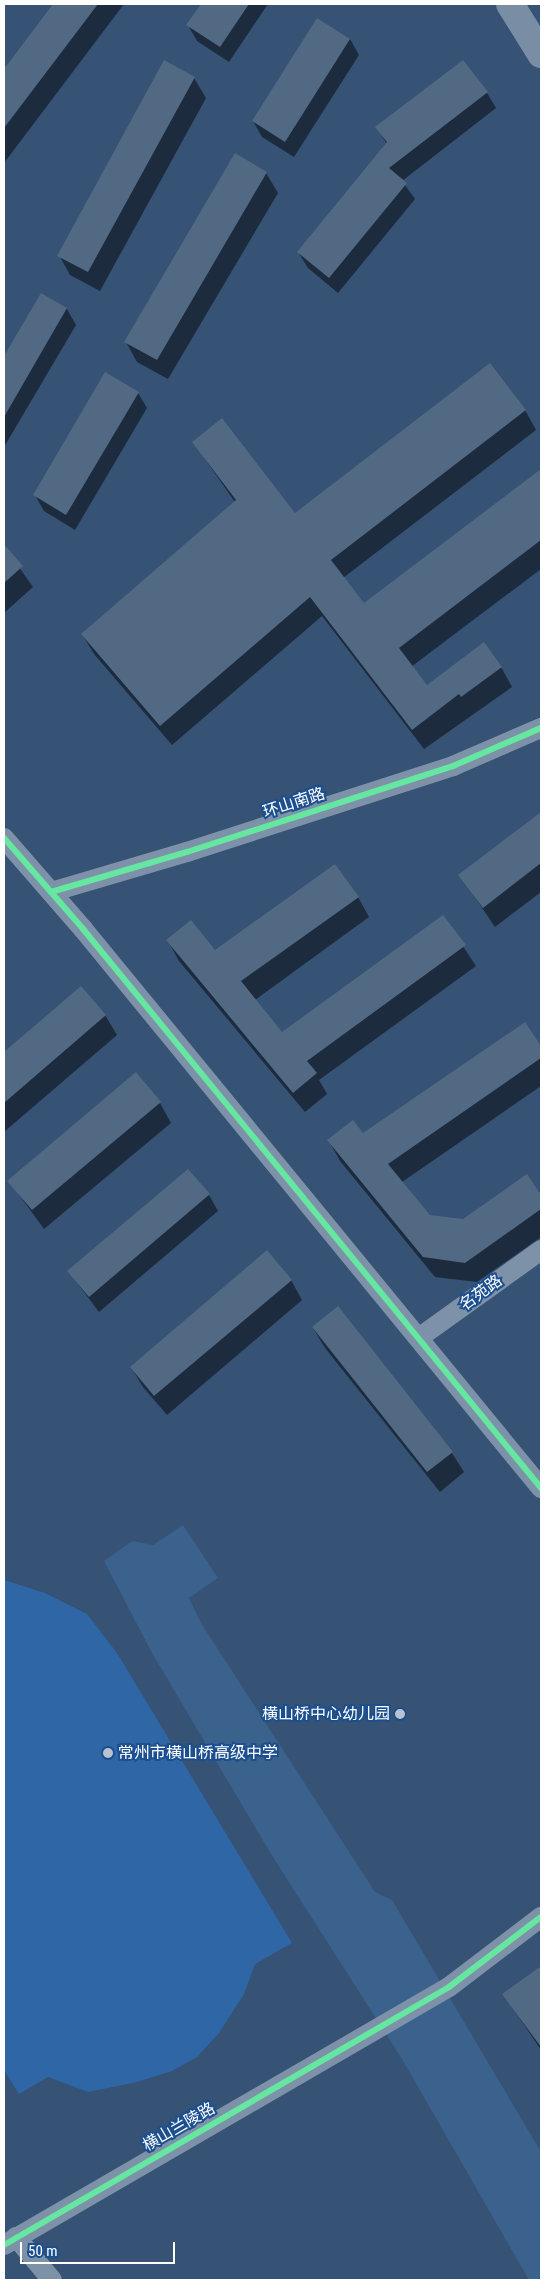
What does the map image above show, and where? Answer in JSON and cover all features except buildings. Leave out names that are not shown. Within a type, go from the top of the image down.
[{"type":"main road","points":[[510,4],[541,54]]},
{"type":"street","name":"环山南路","points":[[51,892],[187,852],[453,766],[541,728]]},
{"type":"street","points":[[4,838],[51,892],[420,1337],[541,1488]]},
{"type":"street","name":"名苑路","points":[[420,1337],[541,1250]]},
{"type":"street","name":"横山兰陵路","points":[[10,2241],[449,1987],[541,1917]]},
{"type":"street","points":[[10,2241],[52,2280]]},
{"type":"shaded area","points":[[183,1525],[218,1578],[189,1598],[201,1623],[375,1892],[392,1900],[541,2152],[541,2280],[529,2280],[402,2059],[271,1854],[152,1653],[104,1561],[132,1541],[153,1545]]},
{"type":"shaded area","points":[[4,1580],[45,1593],[87,1614],[117,1653],[292,1943],[255,1964],[244,1994],[219,2033],[197,2057],[172,2071],[137,2082],[88,2092],[48,2077],[19,2094],[4,2070]]},
{"type":"cycle path","points":[[51,892],[187,852],[453,766],[541,728]]},
{"type":"cycle path","points":[[4,838],[83,929],[541,1488]]},
{"type":"cycle path","points":[[4,2245],[449,1987],[541,1917]]},
{"type":"place","name":"横山桥中心幼儿园","points":[[400,1714]]},
{"type":"place","name":"常州市横山桥高级中学","points":[[108,1753]]}]
